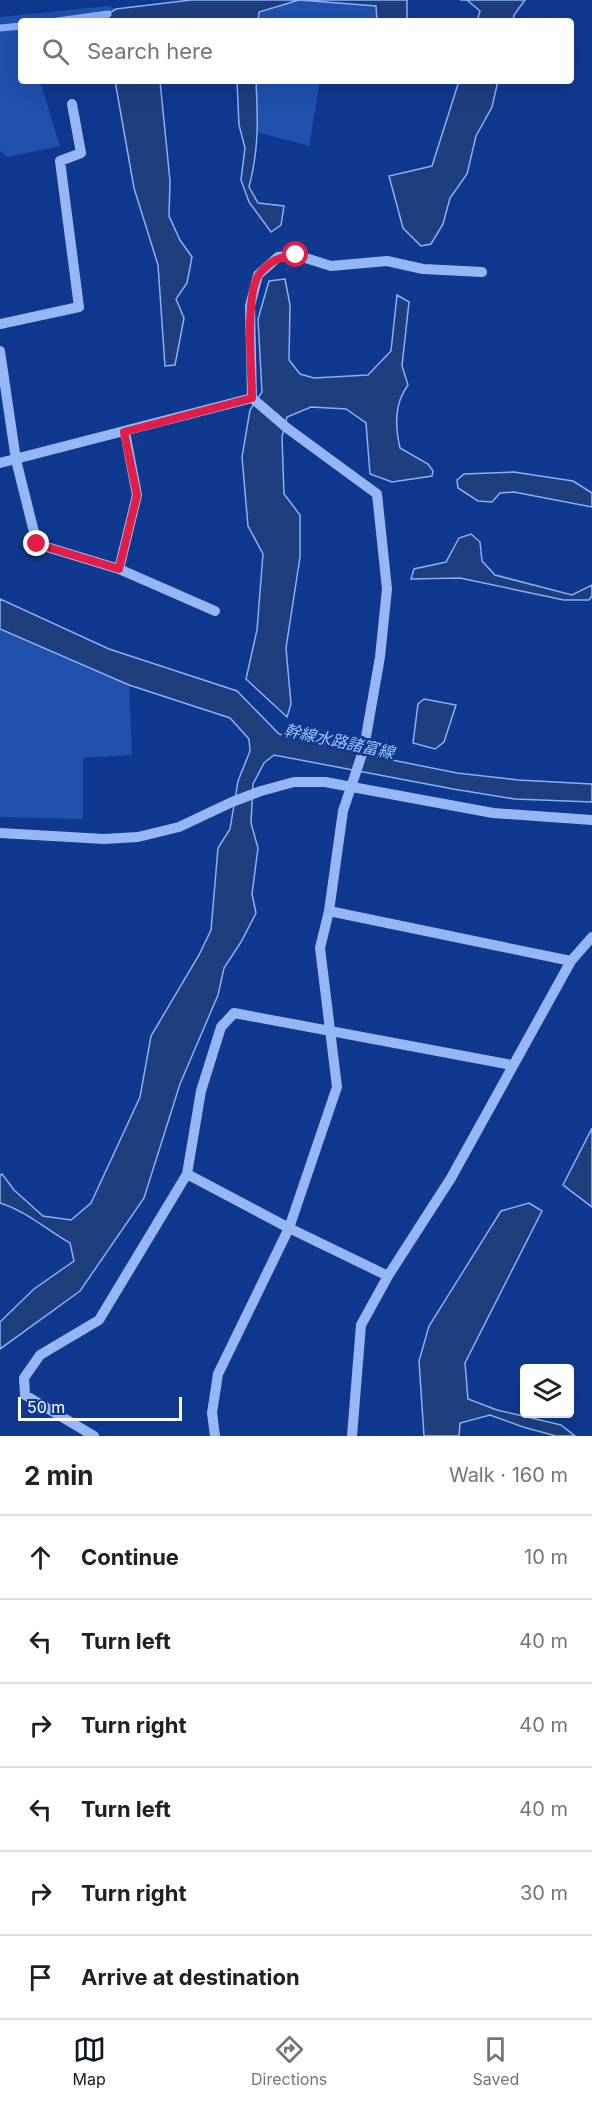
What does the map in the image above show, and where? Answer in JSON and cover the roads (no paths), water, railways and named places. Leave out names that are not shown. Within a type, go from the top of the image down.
[{"type":"street","points":[[0,324],[79,307],[60,161],[81,153],[72,104]]},
{"type":"street","points":[[215,1436],[212,1413],[218,1374],[289,1228],[337,1087],[320,948],[329,911],[343,811],[364,748],[380,657],[387,588],[377,494],[287,428],[252,398],[250,306],[258,274],[278,257],[296,255],[331,266],[387,261],[423,268],[482,272]]},
{"type":"street","points":[[0,351],[16,460],[37,544],[119,569],[215,611]]},
{"type":"street","points":[[0,463],[252,398]]},
{"type":"street","points":[[119,569],[137,495],[124,432]]},
{"type":"street","points":[[0,833],[104,839],[138,837],[179,827],[232,802],[294,782],[325,782],[353,786],[493,813],[592,820]]},
{"type":"street","points":[[329,911],[571,962]]},
{"type":"street","points":[[352,1436],[361,1326],[388,1275],[451,1178],[571,962],[592,937]]},
{"type":"street","points":[[94,1436],[25,1395],[24,1378],[40,1355],[99,1320],[187,1174],[201,1091],[221,1027],[234,1013],[513,1065]]},
{"type":"street","points":[[187,1174],[289,1228],[388,1275]]},
{"type":"waterway","points":[[79,18],[108,14]]},
{"type":"waterway","points":[[0,28],[18,26]]},
{"type":"water label","name":"幹線水路諸富線","points":[[339,741]]}]
